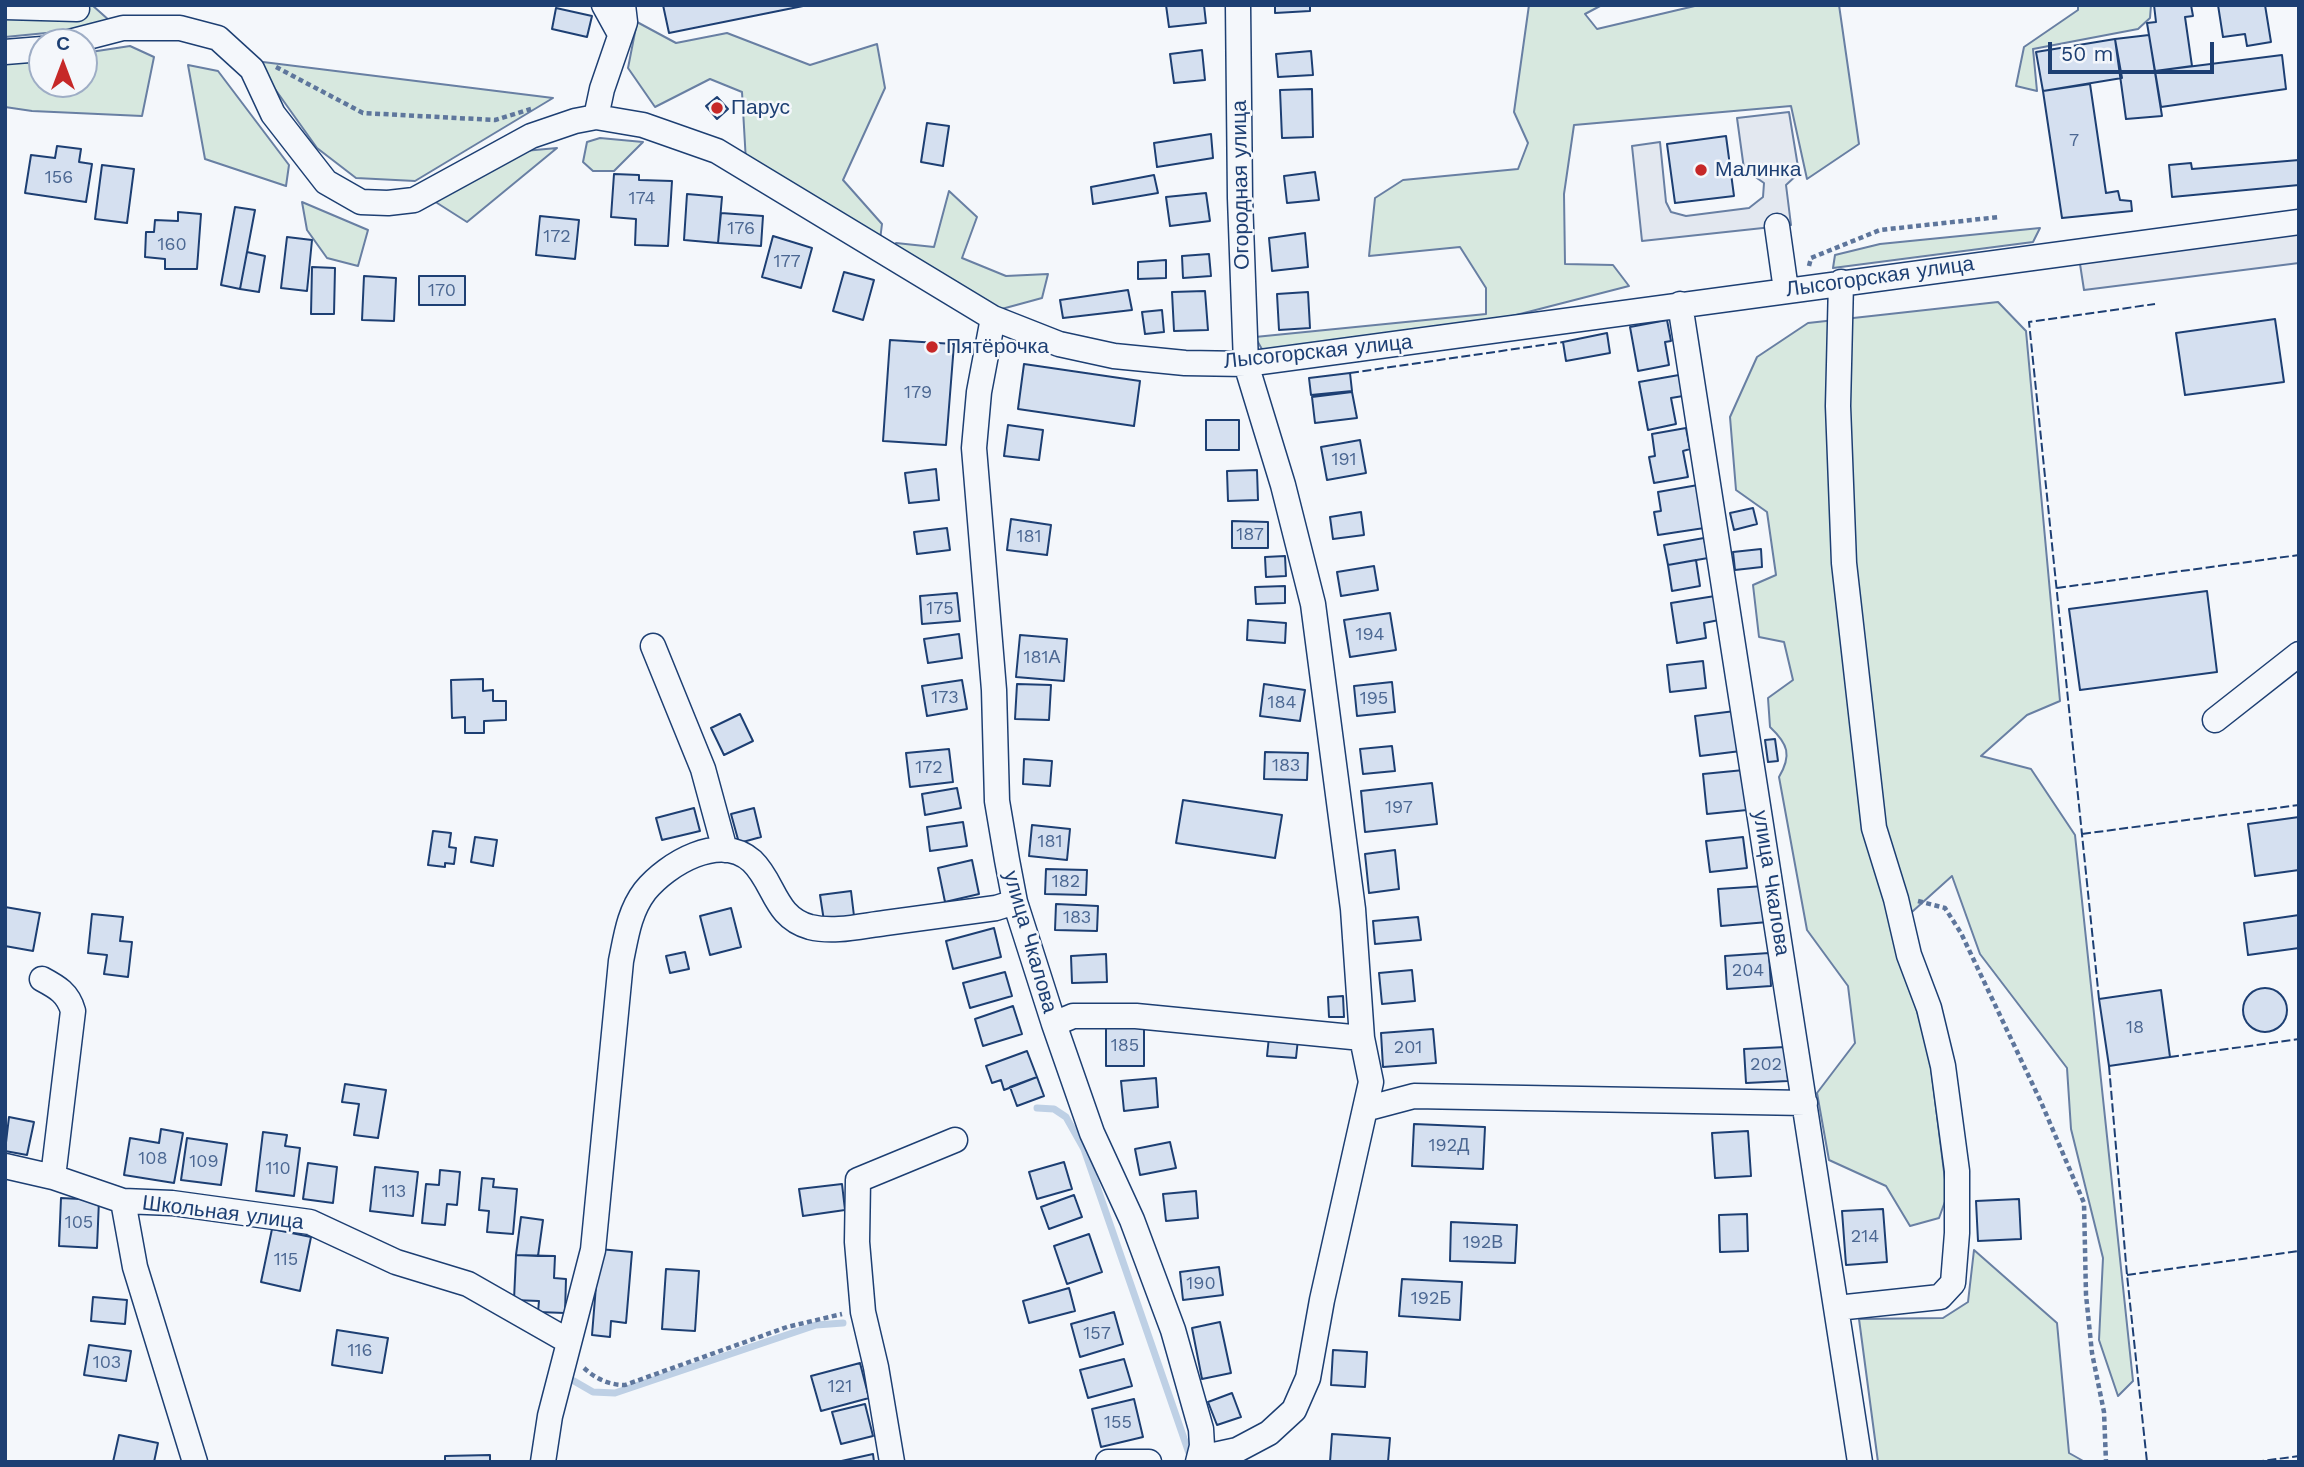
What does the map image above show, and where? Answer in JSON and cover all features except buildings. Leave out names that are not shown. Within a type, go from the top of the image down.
[{"type":"street","points":[[596,117],[623,20],[604,5]]},
{"type":"street","name":"Огородная улица","points":[[1238,5],[1240,198],[1246,364],[1283,485],[1313,604],[1353,909],[1362,1038],[1371,1082]]},
{"type":"street","points":[[5,7],[77,9]]},
{"type":"street","name":"Лысогорская улица","points":[[98,35],[124,28],[180,28],[218,38],[252,69],[273,114],[326,182],[361,202],[414,200],[531,136],[575,121],[596,117],[643,125],[717,151],[993,318],[1059,344],[1114,356],[1185,363],[1246,364],[2299,222]]},
{"type":"street","points":[[5,52],[28,50]]},
{"type":"street","points":[[1777,226],[1786,290]]},
{"type":"street","points":[[1837,1308],[1940,1297],[1953,1283],[1957,1233],[1957,1171],[1943,1066],[1929,1008],[1909,955],[1874,828],[1844,563],[1838,406],[1841,282]]},
{"type":"street","name":"улица Чкалова","points":[[1681,304],[1860,1462]]},
{"type":"street","name":"улица Чкалова","points":[[993,318],[979,392],[974,449],[994,690],[997,801],[1015,902],[1092,1133],[1132,1220],[1172,1330],[1201,1429],[1199,1460],[1237,1450],[1269,1433],[1294,1410],[1308,1378],[1322,1300],[1371,1082]]},
{"type":"street","points":[[653,646],[703,769],[725,850]]},
{"type":"street","points":[[2215,720],[2299,654]]},
{"type":"street","points":[[543,1462],[550,1416],[593,1250],[621,961],[628,924],[645,891],[672,867],[695,853],[725,850],[740,853],[753,863],[786,915],[810,927],[840,929],[996,908],[1015,902]]},
{"type":"street","points":[[42,979],[69,998],[73,1010],[53,1177]]},
{"type":"street","points":[[1054,1024],[1073,1016],[1136,1016],[1362,1038]]},
{"type":"street","points":[[1365,1109],[1414,1096],[1805,1103]]},
{"type":"street","points":[[892,1462],[876,1367],[863,1312],[857,1242],[858,1180],[955,1140]]},
{"type":"street","points":[[5,1166],[53,1177],[123,1201]]},
{"type":"street","name":"Школьная улица","points":[[195,1462],[135,1267],[123,1201],[172,1203],[310,1222],[396,1262],[468,1284],[568,1341]]},
{"type":"street","points":[[1108,1462],[1149,1462]]},
{"type":"path","points":[[272,65],[363,113],[495,120],[535,108]]},
{"type":"path","points":[[1811,258],[1880,230],[1999,217]]},
{"type":"path","points":[[1894,895],[1945,908],[1961,933],[2084,1203],[2086,1295],[2092,1353],[2104,1412],[2106,1462]]},
{"type":"path","points":[[568,1341],[576,1361],[593,1377],[614,1385],[625,1385],[787,1327],[840,1314],[863,1312]]},
{"type":"shaded area","points":[[5,5],[92,5],[110,21],[84,28],[28,28],[28,35],[5,37]]},
{"type":"shaded area","points":[[1529,5],[1602,5],[1585,14],[1597,29],[1699,5],[1839,5],[1859,144],[1807,179],[1791,106],[1574,125],[1564,194],[1565,264],[1613,265],[1629,286],[1485,323],[1263,351],[1255,337],[1486,314],[1486,288],[1460,247],[1369,256],[1375,198],[1403,180],[1518,169],[1528,143],[1514,112]]},
{"type":"shaded area","points":[[2078,5],[2151,5],[2150,18],[2138,29],[2033,49],[2037,91],[2016,86],[2024,47],[2078,10]]},
{"type":"shaded area","points":[[637,22],[676,43],[727,33],[810,65],[877,44],[885,88],[843,180],[882,224],[880,240],[746,162],[742,92],[710,79],[655,107],[628,68]]},
{"type":"shaded area","points":[[130,46],[154,57],[142,116],[32,111],[5,107],[5,61],[28,60],[28,98],[98,98],[98,51]]},
{"type":"shaded area","points":[[255,61],[553,98],[415,181],[356,178],[317,148]]},
{"type":"shaded area","points":[[188,65],[218,71],[289,165],[286,186],[205,159]]},
{"type":"shaded area","points":[[1789,112],[1799,173],[1786,185],[1791,225],[1642,241],[1632,146],[1660,142],[1666,202],[1671,212],[1686,216],[1749,208],[1763,197],[1764,183],[1744,169],[1737,118]]},
{"type":"shaded area","points":[[600,138],[643,142],[614,171],[593,171],[583,162],[587,142]]},
{"type":"shaded area","points":[[557,148],[467,222],[434,201],[524,151]]},
{"type":"shaded area","points":[[949,191],[977,217],[962,258],[1006,276],[1048,274],[1042,298],[998,310],[895,256],[896,243],[934,247]]},
{"type":"shaded area","points":[[302,202],[368,230],[358,266],[327,258],[307,230]]},
{"type":"shaded area","points":[[2299,222],[2299,263],[2084,290],[2078,251]]},
{"type":"shaded area","points":[[2040,228],[2033,242],[1833,268],[1835,255],[1880,244]]},
{"type":"shaded area","points":[[1998,302],[2026,331],[2060,701],[2027,715],[1981,756],[2031,769],[2075,835],[2133,1381],[2118,1396],[2099,1340],[2103,1258],[2071,1129],[2067,1068],[1980,954],[1952,876],[1893,929],[1929,1052],[1947,1196],[1939,1218],[1910,1226],[1886,1186],[1829,1160],[1817,1093],[1855,1043],[1848,986],[1807,930],[1779,777],[1786,762],[1786,750],[1781,739],[1770,727],[1768,698],[1793,680],[1784,642],[1759,637],[1753,585],[1776,575],[1767,512],[1736,490],[1730,417],[1757,357],[1808,323]]},
{"type":"shaded area","points":[[1974,1250],[2057,1323],[2069,1453],[2085,1462],[1878,1462],[1859,1319],[1943,1318],[1968,1302]]},
{"type":"waterway","points":[[1037,1108],[1054,1109],[1066,1117],[1084,1149],[1190,1456]]},
{"type":"waterway","points":[[567,1377],[593,1392],[615,1393],[816,1325],[843,1323]]},
{"type":"fence","points":[[2099,999],[2029,322],[2155,304]]},
{"type":"fence","points":[[1350,373],[1563,342]]},
{"type":"fence","points":[[2057,588],[2299,555]]},
{"type":"fence","points":[[2082,834],[2299,805]]},
{"type":"fence","points":[[2170,1057],[2299,1039]]},
{"type":"fence","points":[[2109,1066],[2147,1462]]},
{"type":"fence","points":[[2127,1275],[2299,1251]]},
{"type":"fence","points":[[2255,1462],[2299,1456]]},
{"type":"place","name":"Парус","points":[[717,108]]},
{"type":"place","name":"Малинка","points":[[1701,170]]},
{"type":"place","name":"Пятёрочка","points":[[932,347]]}]
